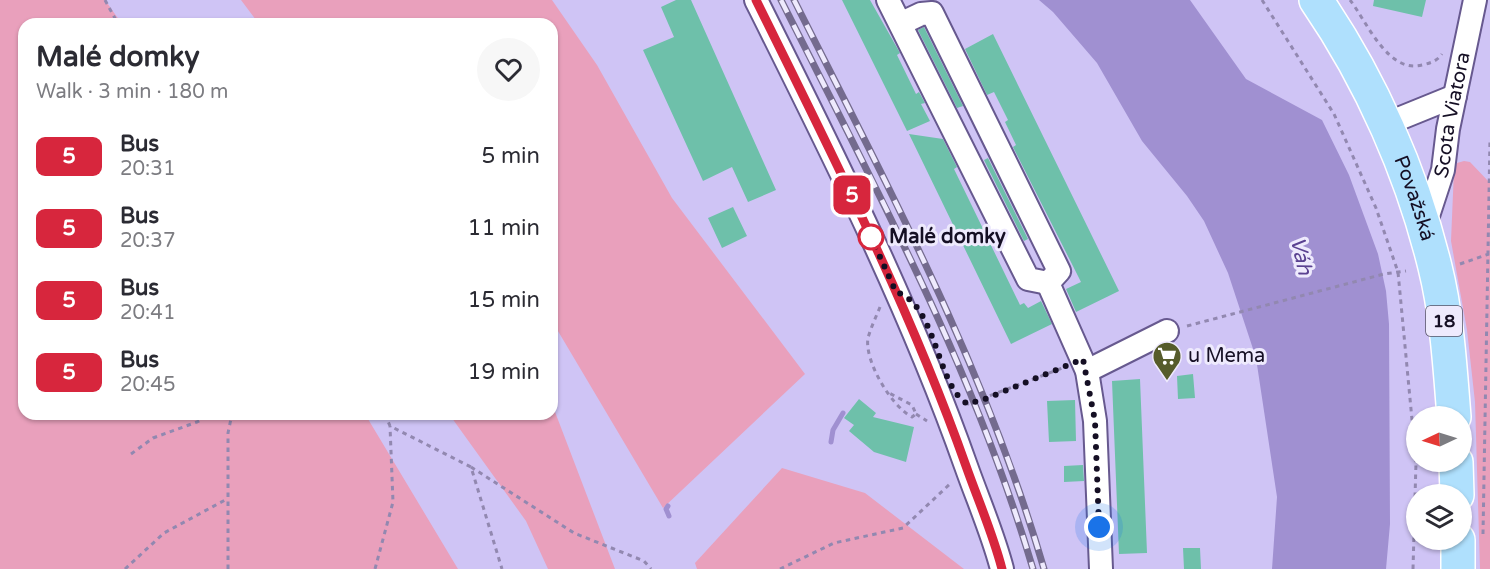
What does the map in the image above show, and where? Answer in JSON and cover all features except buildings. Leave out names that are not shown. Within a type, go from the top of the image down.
[{"type":"main road","name":"Považská","points":[[1316,0],[1346,48],[1386,124],[1424,228],[1436,268],[1445,326],[1453,406]]},
{"type":"main road","points":[[1458,569],[1466,550]]},
{"type":"street","points":[[756,0],[839,167],[896,292],[952,423],[1002,569]]},
{"type":"street","points":[[888,0],[902,23],[1028,279],[1048,283]]},
{"type":"street","name":"Scota Viatora","points":[[1424,228],[1443,170],[1455,96],[1475,0]]},
{"type":"street","points":[[902,23],[921,14],[932,13],[1059,271],[1048,283]]},
{"type":"street","points":[[1386,124],[1455,96]]},
{"type":"street","points":[[1048,283],[1085,365],[1095,421],[1101,569]]},
{"type":"street","points":[[1085,365],[1167,331]]},
{"type":"path","points":[[105,0],[115,18]]},
{"type":"path","points":[[1262,0],[1334,114],[1376,208],[1398,272],[1411,406]]},
{"type":"path","points":[[1350,0],[1388,55],[1402,64],[1417,67],[1431,63],[1442,56],[1444,45]]},
{"type":"path","points":[[1472,534],[1485,477],[1489,363],[1490,138]]},
{"type":"path","points":[[1455,266],[1490,252]]},
{"type":"path","points":[[1198,324],[1384,274],[1406,271]]},
{"type":"path","points":[[896,292],[886,296],[868,340],[872,363],[881,384],[906,414],[912,417],[916,414]]},
{"type":"path","points":[[958,397],[968,404],[975,403],[1085,365]]},
{"type":"path","points":[[889,393],[912,405],[916,414],[931,422]]},
{"type":"path","points":[[132,454],[153,438],[201,420]]},
{"type":"path","points":[[228,569],[228,433],[231,420]]},
{"type":"path","points":[[375,569],[393,502],[390,426],[388,420]]},
{"type":"path","points":[[390,426],[471,467],[574,533],[644,561],[651,569]]},
{"type":"path","points":[[471,467],[502,569]]},
{"type":"path","points":[[780,569],[834,543],[903,528],[967,468]]},
{"type":"path","points":[[1413,569],[1416,472]]},
{"type":"path","points":[[1485,477],[1490,478]]},
{"type":"path","points":[[125,569],[164,533],[227,499]]},
{"type":"shaded area","points":[[0,0],[105,0],[118,18],[18,18],[18,420],[369,420],[458,569],[0,569]]},
{"type":"shaded area","points":[[241,0],[552,0],[597,65],[672,198],[805,374],[663,508],[558,331],[558,18],[254,18]]},
{"type":"shaded area","points":[[1470,162],[1490,183],[1490,569],[1480,569],[1475,402],[1467,330],[1451,241],[1454,170],[1457,163]]},
{"type":"shaded area","points":[[453,420],[558,420],[615,569],[548,569],[526,521]]},
{"type":"shaded area","points":[[782,468],[865,493],[964,569],[697,569],[695,563]]},
{"type":"water","name":"Váh","points":[[1039,0],[1190,0],[1246,79],[1322,120],[1349,175],[1378,254],[1386,291],[1389,324],[1390,524],[1386,569],[1272,569],[1277,497],[1256,358],[1228,273],[1204,221],[1187,196],[1142,141],[1097,63],[1053,12]]},
{"type":"waterway","points":[[831,442],[833,430],[843,413]]},
{"type":"waterway","points":[[668,506],[666,509],[669,516]]},
{"type":"railway","points":[[781,0],[886,209],[952,350],[982,422],[1033,569]]},
{"type":"railway","points":[[794,0],[899,209],[964,350],[994,422],[1044,569]]},
{"type":"bus line","name":"5","points":[[756,0],[839,167],[916,338],[952,423],[1002,569]]},
{"type":"place","name":"Malé domky","points":[[871,237]]},
{"type":"place","name":"u Mema","points":[[1167,382]]},
{"type":"route","points":[[871,237],[896,292],[904,294],[915,305],[958,397],[968,404],[1083,359],[1095,421],[1099,527]]}]
